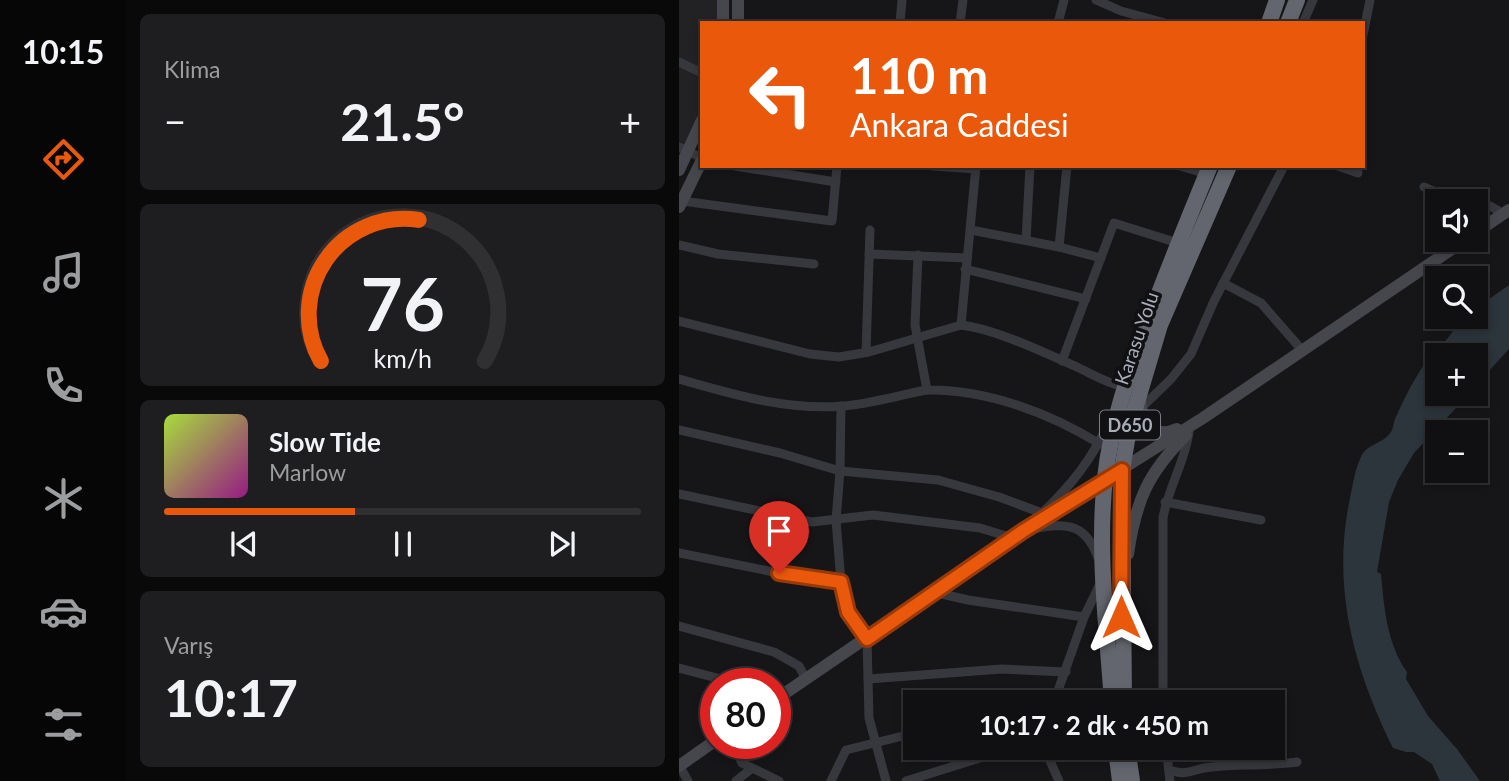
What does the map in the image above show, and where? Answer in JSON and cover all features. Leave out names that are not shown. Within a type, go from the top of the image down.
[{"type":"highway","points":[[1270,21],[1277,0]]},
{"type":"highway","points":[[1289,21],[1297,0]]},
{"type":"highway","name":"Karasu Yolu","points":[[1111,690],[1104,576],[1105,479],[1113,431],[1228,168]]},
{"type":"highway","name":"Karasu Yolu","points":[[1124,690],[1122,470],[1129,429],[1131,388],[1178,243],[1209,170]]},
{"type":"highway","points":[[1117,760],[1119,781]]},
{"type":"highway","points":[[1129,760],[1132,781]]},
{"type":"main road","points":[[723,0],[723,21]]},
{"type":"main road","points":[[738,0],[738,21]]},
{"type":"main road","points":[[679,170],[683,149],[700,123]]},
{"type":"main road","points":[[680,204],[700,163]]},
{"type":"main road","points":[[1488,224],[1506,212]]},
{"type":"main road","points":[[791,688],[1018,535],[1203,418],[1447,252]]},
{"type":"main road","points":[[1131,388],[1147,425],[1154,432],[1163,433],[1203,418]]},
{"type":"main road","points":[[1121,617],[1127,559],[1138,508],[1157,465],[1203,418]]},
{"type":"main road","points":[[679,765],[700,751]]},
{"type":"street","points":[[900,21],[902,0]]},
{"type":"street","points":[[960,21],[963,0]]},
{"type":"street","points":[[1059,21],[1064,0]]},
{"type":"street","points":[[1095,0],[1158,21]]},
{"type":"street","points":[[1305,21],[1314,0]]},
{"type":"street","points":[[1365,25],[1370,0]]},
{"type":"street","points":[[679,62],[700,72]]},
{"type":"street","points":[[683,149],[700,158]]},
{"type":"street","points":[[748,168],[836,182]]},
{"type":"street","points":[[680,204],[832,221],[837,168]]},
{"type":"street","points":[[961,325],[976,168]]},
{"type":"street","points":[[1026,240],[1030,168]]},
{"type":"street","points":[[1059,247],[1067,168]]},
{"type":"street","points":[[1140,409],[1171,379],[1191,354],[1223,283],[1283,168]]},
{"type":"street","points":[[1344,168],[1358,173]]},
{"type":"street","points":[[1424,187],[1436,194],[1481,201],[1506,212]]},
{"type":"street","points":[[1062,361],[1114,223],[1178,243]]},
{"type":"street","points":[[866,352],[870,230]]},
{"type":"street","points":[[971,230],[1101,258]]},
{"type":"street","points":[[679,245],[718,254],[814,264]]},
{"type":"street","points":[[869,254],[967,258]]},
{"type":"street","points":[[918,255],[915,325],[927,390]]},
{"type":"street","points":[[965,269],[1086,299]]},
{"type":"street","points":[[1223,283],[1261,303],[1302,350]]},
{"type":"street","points":[[679,321],[810,354],[839,356],[866,352],[961,325],[972,326],[1062,361],[1104,382],[1131,388],[1100,444],[1070,486],[1018,535]]},
{"type":"street","points":[[679,379],[761,400],[841,406],[927,390],[952,389],[980,393],[1080,432],[1100,444]]},
{"type":"street","points":[[841,406],[836,520],[841,582],[848,612],[867,639],[869,718],[886,781]]},
{"type":"street","points":[[679,430],[780,453],[840,471],[939,480],[999,497],[1042,513]]},
{"type":"street","points":[[1163,690],[1162,552],[1165,502],[1186,450],[1189,432]]},
{"type":"street","points":[[679,494],[812,522],[873,514],[1018,535],[1056,525],[1077,528],[1093,544],[1104,576],[1084,617],[1058,690]]},
{"type":"street","points":[[1165,502],[1261,520]]},
{"type":"street","points":[[679,553],[841,582]]},
{"type":"street","points":[[933,592],[1084,617]]},
{"type":"street","points":[[679,626],[774,652],[799,666],[806,679]]},
{"type":"street","points":[[679,668],[700,674]]},
{"type":"street","points":[[868,679],[1002,669],[1066,672]]},
{"type":"street","points":[[831,781],[846,750],[903,735]]},
{"type":"street","points":[[740,759],[751,769],[779,781]]},
{"type":"street","points":[[907,781],[973,760]]},
{"type":"street","points":[[1050,760],[1059,781]]},
{"type":"street","points":[[1168,760],[1170,781]]},
{"type":"street","points":[[1169,770],[1183,774],[1209,767],[1267,766],[1297,762]]},
{"type":"street","points":[[679,765],[688,781]]},
{"type":"street","points":[[736,781],[751,769]]},
{"type":"shaded area","points":[[679,0],[717,0],[718,21],[700,21],[700,110],[679,155]]},
{"type":"shaded area","points":[[1509,285],[1509,349],[1488,372],[1488,343],[1444,343],[1453,329],[1488,329],[1488,300]]},
{"type":"shaded area","points":[[1425,364],[1425,406],[1458,406],[1445,420],[1425,420],[1425,441],[1414,453],[1398,480],[1389,502],[1377,572],[1381,574],[1391,637],[1407,672],[1406,679],[1428,716],[1480,781],[1440,781],[1432,764],[1414,752],[1393,748],[1357,658],[1345,595],[1345,531],[1354,477],[1364,452],[1389,435]]},
{"type":"route","points":[[779,573],[841,582],[848,612],[867,639],[1023,531],[1122,470],[1121,617]]}]
